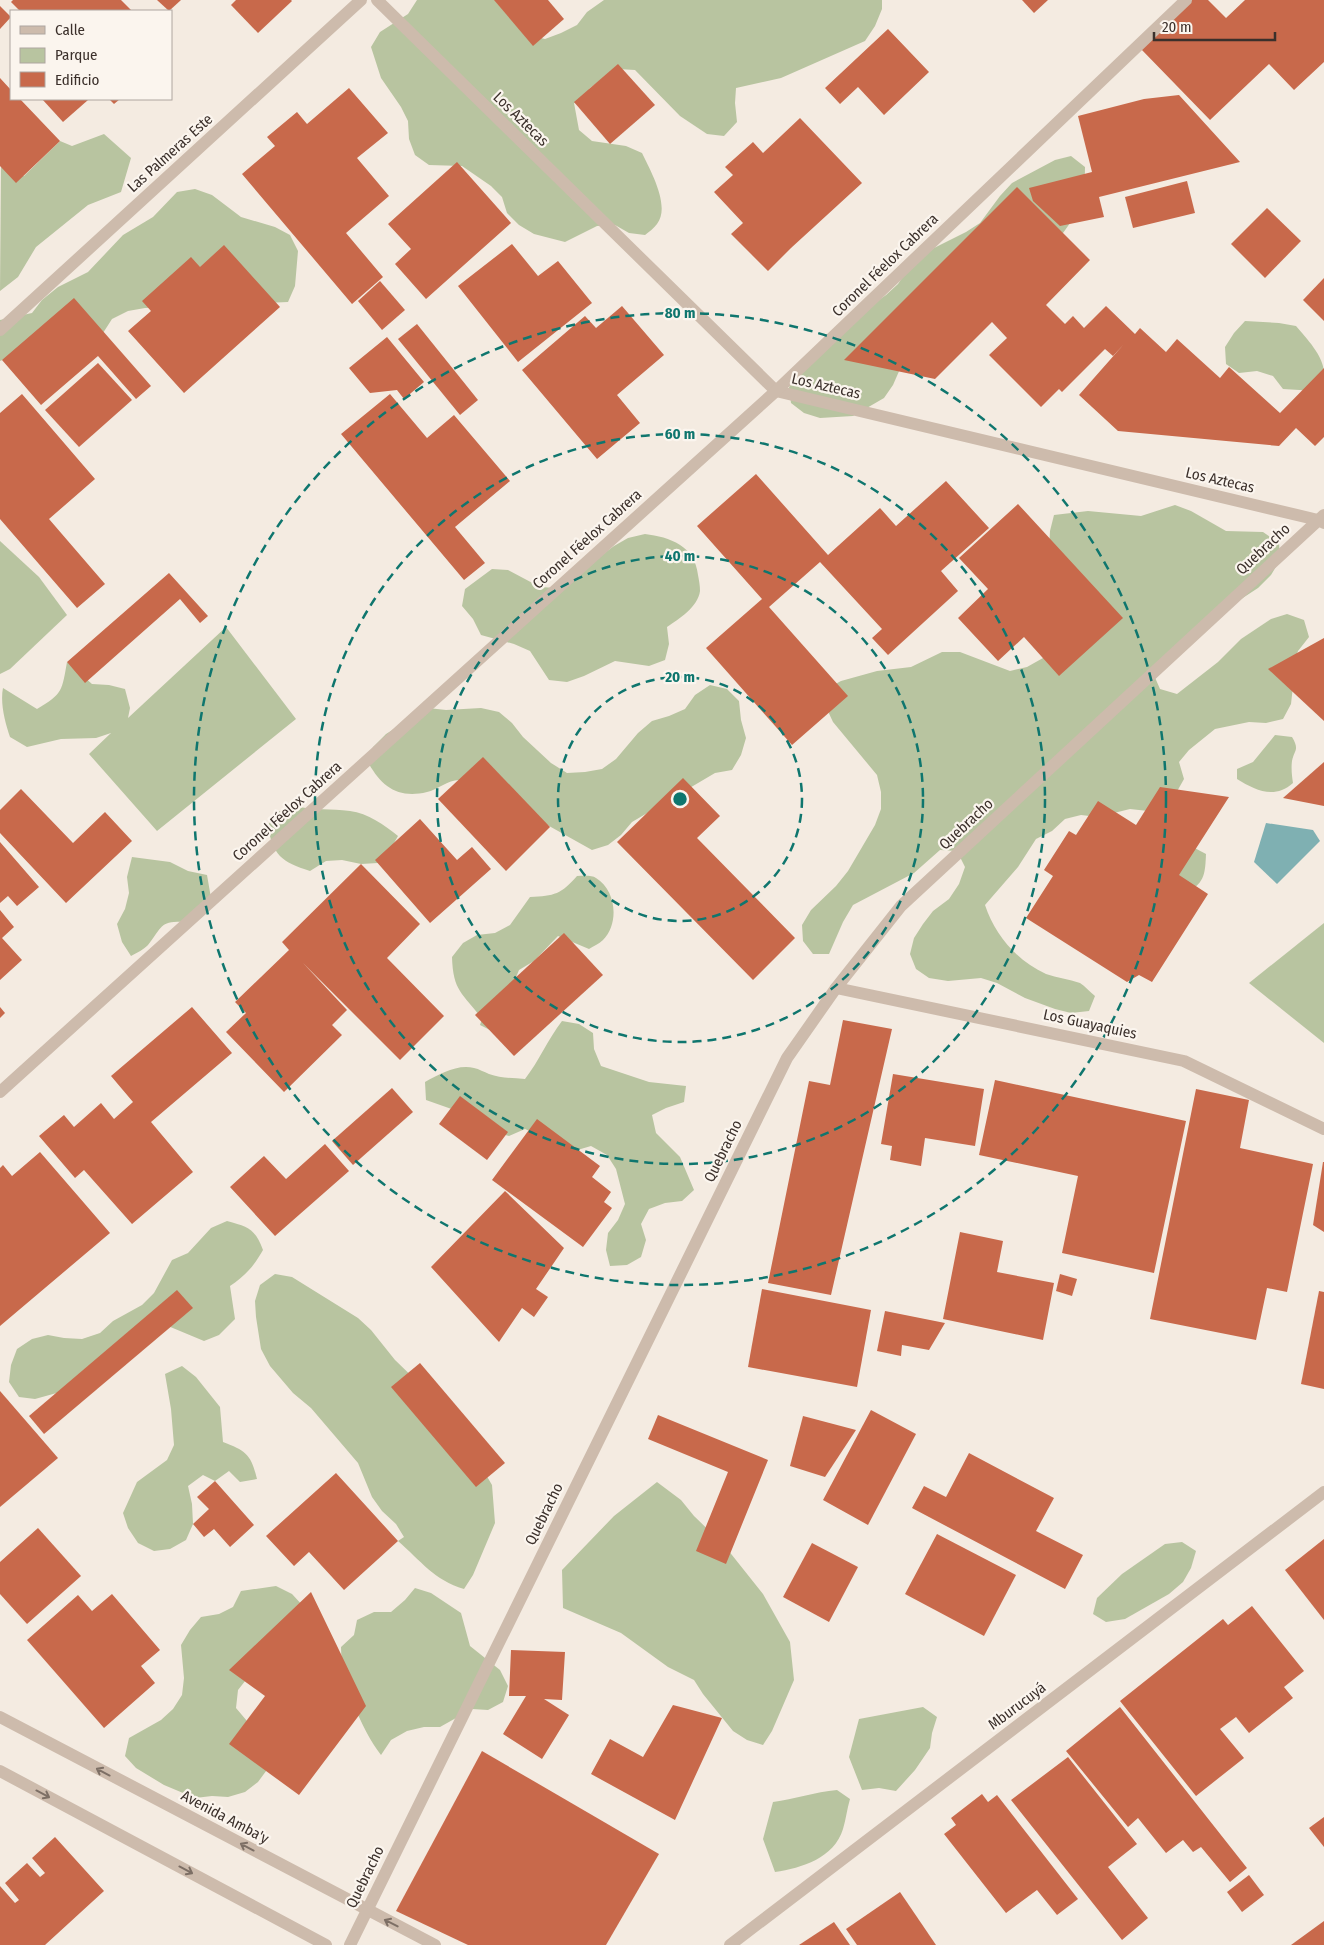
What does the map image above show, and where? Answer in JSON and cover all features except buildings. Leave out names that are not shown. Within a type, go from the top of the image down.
[{"type":"street","name":"Las Palmeras Este","points":[[0,330],[361,0]]},
{"type":"street","name":"Los Aztecas","points":[[376,0],[776,391],[1322,520]]},
{"type":"street","name":"Coronel Féelox Cabrera","points":[[0,1092],[776,391],[1186,0]]},
{"type":"street","name":"Quebracho","points":[[350,1945],[787,1058],[836,988],[901,906],[1322,520]]},
{"type":"street","name":"Los Guayaquies","points":[[836,988],[1184,1061],[1324,1129]]},
{"type":"street","name":"Mburucuyá","points":[[730,1945],[1324,1492]]},
{"type":"street","name":"Avenida Amba'y","points":[[0,1717],[434,1945]]},
{"type":"street","points":[[0,1771],[326,1945]]},
{"type":"green space","points":[[417,0],[518,0],[528,35],[545,39],[577,25],[587,12],[604,0],[882,0],[882,9],[875,26],[865,41],[781,78],[736,88],[737,122],[724,136],[707,134],[680,116],[635,70],[618,69],[602,79],[590,88],[581,104],[574,103],[579,130],[592,141],[626,146],[642,153],[658,188],[661,198],[661,216],[656,225],[645,235],[629,233],[615,225],[597,226],[565,242],[534,234],[519,225],[507,213],[502,197],[491,186],[462,166],[429,165],[415,155],[409,139],[408,121],[401,107],[381,78],[371,47],[380,32],[408,14]]},
{"type":"green space","points":[[104,134],[131,158],[121,192],[88,205],[36,247],[18,277],[0,291],[1,167],[24,176],[60,141],[72,146]]},
{"type":"green space","points":[[1071,156],[1085,167],[1085,179],[1078,208],[1069,225],[1055,243],[900,369],[893,385],[884,398],[853,416],[820,418],[804,413],[791,403],[789,387],[858,315],[898,284],[908,269],[934,248],[980,223],[1012,183],[1055,160]]},
{"type":"green space","points":[[195,189],[212,195],[241,217],[275,227],[290,235],[298,251],[295,286],[288,302],[145,308],[128,311],[112,319],[103,333],[0,361],[0,320],[32,313],[42,300],[58,287],[88,272],[123,235],[153,217],[177,192]]},
{"type":"green space","points":[[1245,321],[1296,326],[1321,360],[1324,373],[1316,391],[1283,389],[1273,376],[1257,371],[1239,373],[1226,364],[1225,347]]},
{"type":"green space","points":[[1175,505],[1191,511],[1226,531],[1263,532],[1279,543],[1280,560],[1271,575],[1258,588],[1232,605],[1153,673],[1160,689],[1177,694],[1218,662],[1241,639],[1271,619],[1287,614],[1304,620],[1309,637],[1298,651],[1292,668],[1291,704],[1283,719],[1266,723],[1249,722],[1215,729],[1189,750],[1179,762],[1184,779],[1175,795],[1148,811],[1130,809],[1098,817],[1081,815],[1065,819],[1052,831],[1036,839],[1018,867],[985,905],[1001,937],[1026,962],[1046,974],[1080,983],[1095,996],[1089,1011],[1071,1013],[1055,1009],[1025,998],[997,983],[981,978],[948,981],[929,978],[916,969],[910,954],[914,938],[933,911],[949,899],[959,884],[965,867],[957,851],[940,850],[914,873],[853,905],[843,922],[829,954],[813,954],[803,941],[802,925],[811,910],[836,886],[848,871],[875,825],[881,809],[881,792],[877,775],[833,722],[826,707],[826,689],[841,681],[877,671],[911,667],[942,652],[960,652],[1010,671],[1027,667],[1043,658],[1050,531],[1054,515],[1088,511],[1141,516]]},
{"type":"green space","points":[[645,534],[672,541],[687,550],[696,565],[699,581],[700,591],[696,602],[687,612],[667,627],[669,644],[665,660],[649,666],[615,661],[567,682],[549,680],[530,651],[514,644],[481,635],[473,619],[462,606],[465,589],[492,569],[508,570],[540,587],[557,588],[614,546],[628,538]]},
{"type":"green space","points":[[0,541],[39,577],[67,615],[10,669],[0,674]]},
{"type":"green space","points":[[226,627],[296,719],[157,831],[89,754],[111,733],[96,738],[61,739],[27,747],[10,737],[3,706],[3,688],[37,709],[57,695],[64,679],[67,662],[92,684],[109,685],[125,689],[130,708],[128,718]]},
{"type":"green space","points":[[710,685],[727,689],[739,701],[741,720],[746,738],[741,755],[732,770],[715,773],[632,822],[621,835],[608,845],[592,850],[474,784],[463,780],[455,780],[427,792],[408,794],[386,785],[369,764],[373,747],[386,734],[428,708],[446,710],[481,708],[499,712],[551,763],[567,773],[602,769],[616,759],[638,733],[652,721],[685,709],[695,695]]},
{"type":"green space","points":[[1275,735],[1292,737],[1296,745],[1292,764],[1293,783],[1279,791],[1272,792],[1258,790],[1237,779],[1237,769],[1253,762]]},
{"type":"green space","points":[[295,806],[357,812],[376,820],[398,836],[390,850],[378,863],[361,864],[342,860],[326,861],[310,871],[285,860],[272,844],[268,825],[277,812]]},
{"type":"green space","points":[[1189,845],[1206,854],[1206,862],[1204,874],[1200,882],[1185,895],[1156,846]]},
{"type":"green space","points":[[132,857],[170,862],[188,871],[207,875],[211,898],[188,922],[172,922],[163,926],[148,945],[131,956],[122,942],[117,924],[125,909],[129,893],[127,877]]},
{"type":"green space","points":[[577,876],[594,877],[608,891],[612,899],[613,917],[608,933],[601,941],[589,949],[558,936],[534,961],[519,970],[494,1032],[480,1025],[482,1019],[464,997],[454,978],[452,957],[463,943],[477,935],[495,933],[510,925],[530,897],[557,893]]},
{"type":"green space","points":[[1324,923],[1324,1043],[1249,983]]},
{"type":"green space","points":[[562,1021],[579,1024],[593,1033],[594,1049],[601,1066],[649,1082],[686,1086],[684,1102],[652,1115],[656,1133],[680,1157],[694,1190],[682,1201],[665,1203],[649,1209],[641,1224],[646,1240],[641,1257],[627,1265],[610,1266],[606,1250],[608,1233],[618,1220],[625,1204],[616,1169],[607,1155],[591,1146],[574,1151],[525,1129],[509,1136],[491,1131],[460,1112],[426,1100],[425,1082],[461,1067],[474,1068],[506,1078],[525,1079]]},
{"type":"green space","points":[[227,1221],[246,1227],[254,1233],[263,1250],[249,1270],[230,1286],[235,1319],[219,1335],[204,1341],[168,1326],[71,1389],[35,1399],[19,1397],[9,1382],[11,1365],[17,1349],[32,1339],[48,1335],[82,1339],[100,1333],[113,1321],[142,1305],[154,1293],[172,1260],[188,1253],[211,1228]]},
{"type":"green space","points":[[275,1274],[292,1277],[358,1318],[371,1330],[395,1360],[425,1389],[482,1468],[492,1485],[495,1523],[473,1575],[464,1589],[444,1581],[421,1563],[398,1541],[404,1537],[396,1524],[382,1511],[372,1497],[358,1463],[311,1408],[293,1393],[270,1366],[261,1349],[255,1301],[260,1285]]},
{"type":"green space","points":[[182,1366],[196,1377],[220,1407],[223,1442],[242,1451],[250,1459],[257,1479],[240,1482],[229,1471],[215,1481],[203,1475],[188,1486],[192,1504],[193,1524],[186,1540],[170,1549],[154,1551],[138,1543],[128,1528],[123,1513],[137,1482],[167,1460],[174,1445],[171,1409],[165,1374]]},
{"type":"green space","points":[[657,1482],[681,1500],[694,1516],[724,1545],[763,1594],[790,1642],[794,1680],[772,1731],[763,1745],[747,1740],[733,1731],[694,1680],[668,1667],[621,1633],[563,1608],[562,1570],[614,1516]]},
{"type":"green space","points":[[1182,1542],[1196,1551],[1191,1568],[1183,1582],[1169,1594],[1125,1619],[1106,1622],[1093,1614],[1097,1598],[1122,1574],[1165,1544]]},
{"type":"green space","points":[[276,1586],[292,1594],[304,1607],[238,1690],[236,1708],[247,1721],[269,1767],[258,1782],[245,1792],[228,1797],[195,1798],[164,1785],[136,1768],[125,1756],[129,1738],[161,1720],[173,1709],[182,1695],[184,1678],[181,1645],[190,1630],[201,1617],[219,1614],[233,1607],[241,1591]]},
{"type":"green space","points":[[415,1588],[431,1593],[461,1613],[470,1646],[500,1670],[508,1686],[503,1702],[488,1710],[472,1709],[440,1727],[424,1727],[407,1731],[391,1740],[381,1755],[366,1732],[348,1689],[341,1647],[354,1635],[357,1620],[374,1612],[391,1612]]},
{"type":"green space","points":[[923,1707],[937,1717],[930,1748],[915,1770],[896,1791],[879,1788],[862,1790],[849,1757],[859,1719]]},
{"type":"green space","points":[[837,1790],[850,1799],[839,1839],[825,1854],[816,1860],[796,1868],[775,1872],[763,1839],[773,1802]]},
{"type":"water","points":[[1266,823],[1313,830],[1320,841],[1277,884],[1254,862]]}]
